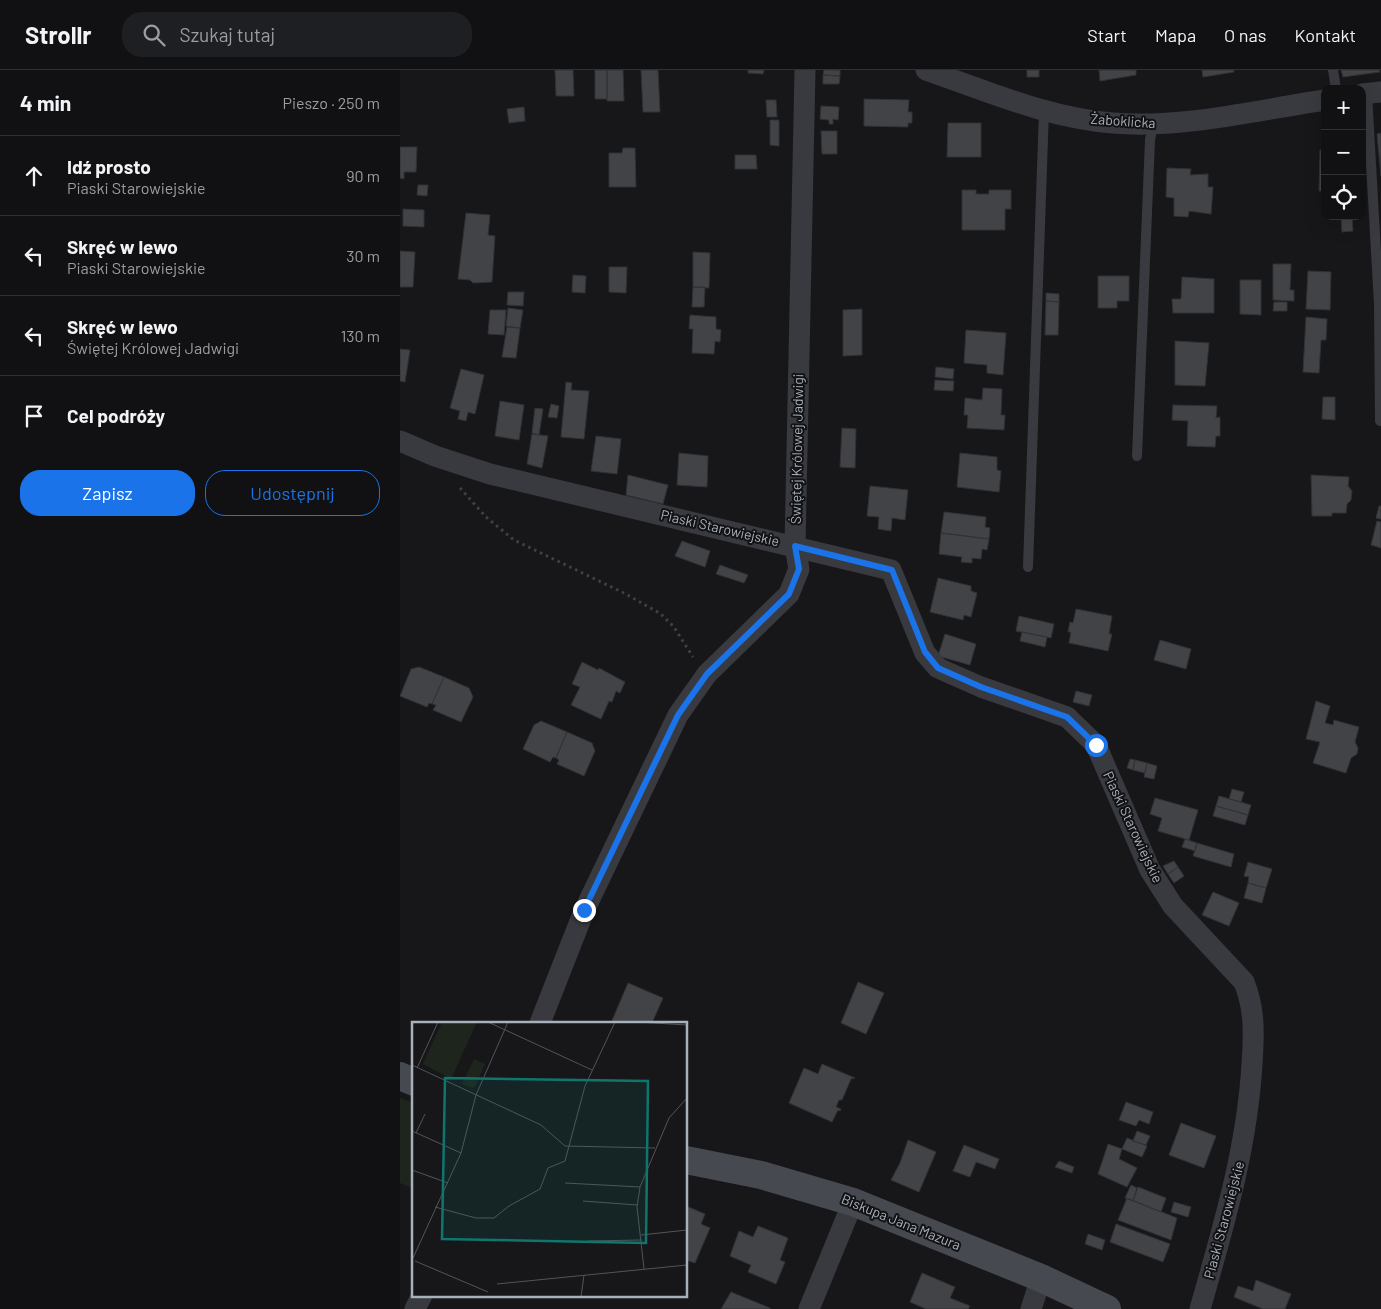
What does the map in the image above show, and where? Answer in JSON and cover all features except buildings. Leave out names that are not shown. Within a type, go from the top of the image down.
[{"type":"street","name":"Świętej Królowej Jadwigi","points":[[540,1022],[584,910],[678,715],[707,674],[789,594],[799,569],[795,546],[805,70]]},
{"type":"street","name":"Żaboklicka","points":[[926,70],[1044,111],[1112,123],[1153,124],[1321,101]]},
{"type":"street","name":"Piaski Starowiejskie","points":[[400,441],[435,456],[490,474],[892,570],[925,652],[938,668],[973,684],[1067,717],[1096,745],[1150,870],[1173,906],[1244,982],[1250,995],[1254,1026],[1250,1103],[1236,1180],[1200,1309]]},
{"type":"street","points":[[400,1076],[412,1081]]},
{"type":"street","name":"Biskupa Jana Mazura","points":[[688,1160],[769,1177],[853,1202],[1041,1278],[1107,1309]]},
{"type":"street","points":[[809,1309],[853,1202]]},
{"type":"street","points":[[1031,1309],[1041,1278]]},
{"type":"street","points":[[416,1309],[422,1296]]},
{"type":"lane","points":[[1333,70],[1335,85]]},
{"type":"lane","points":[[1370,93],[1379,304],[1380,421]]},
{"type":"lane","points":[[1028,567],[1044,111]]},
{"type":"lane","points":[[1137,456],[1150,140],[1153,124]]},
{"type":"path","points":[[435,456],[486,517],[514,540],[624,593],[661,614],[674,627],[684,646],[707,674]]},
{"type":"shaded area","points":[[400,1098],[412,1102],[412,1188],[400,1183]]},
{"type":"route","points":[[584,910],[606,869],[678,715],[707,674],[789,594],[799,569],[795,546],[892,570],[925,652],[938,668],[950,675],[981,687],[1067,717],[1096,745]]}]
